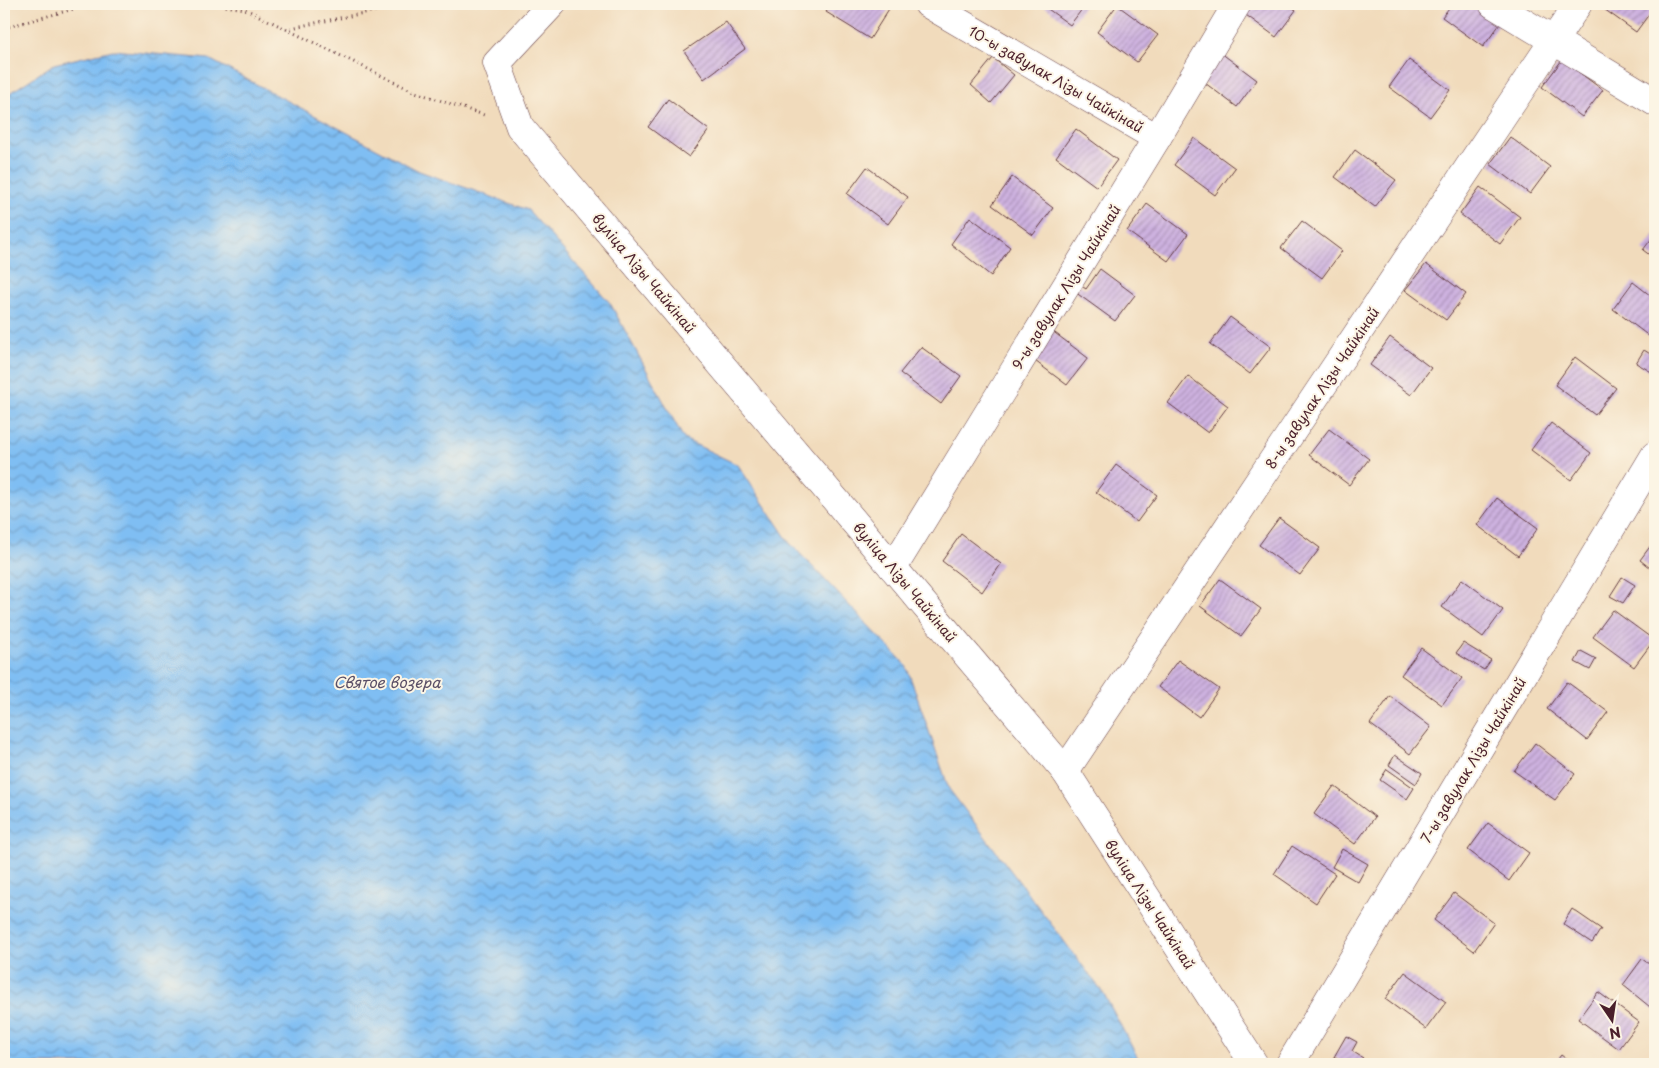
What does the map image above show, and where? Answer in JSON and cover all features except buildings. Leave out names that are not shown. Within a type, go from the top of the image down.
[{"type":"street","points":[[520,127],[497,63],[552,4]]},
{"type":"street","name":"10-ы завулак Лізы Чайкінай","points":[[928,4],[1157,138]]},
{"type":"street","name":"9-ы завулак Лізы Чайкінай","points":[[893,568],[1237,4]]},
{"type":"street","points":[[1493,4],[1556,40],[1655,102]]},
{"type":"street","name":"8-ы завулак Лізы Чайкінай","points":[[1065,771],[1556,40],[1578,4]]},
{"type":"street","name":"вуліца Лізы Чайкінай","points":[[520,127],[1065,771],[1254,1064]]},
{"type":"street","name":"7-ы завулак Лізы Чайкінай","points":[[1290,1064],[1655,455]]},
{"type":"path","points":[[4,28],[92,4]]},
{"type":"path","points":[[211,4],[245,9],[415,92],[520,127]]},
{"type":"path","points":[[285,29],[408,4]]},
{"type":"water","name":"Святое возера","points":[[113,50],[209,59],[419,171],[528,210],[610,303],[684,439],[738,465],[789,542],[906,665],[949,789],[1104,994],[1141,1064],[4,1064],[4,97],[54,64]]}]
